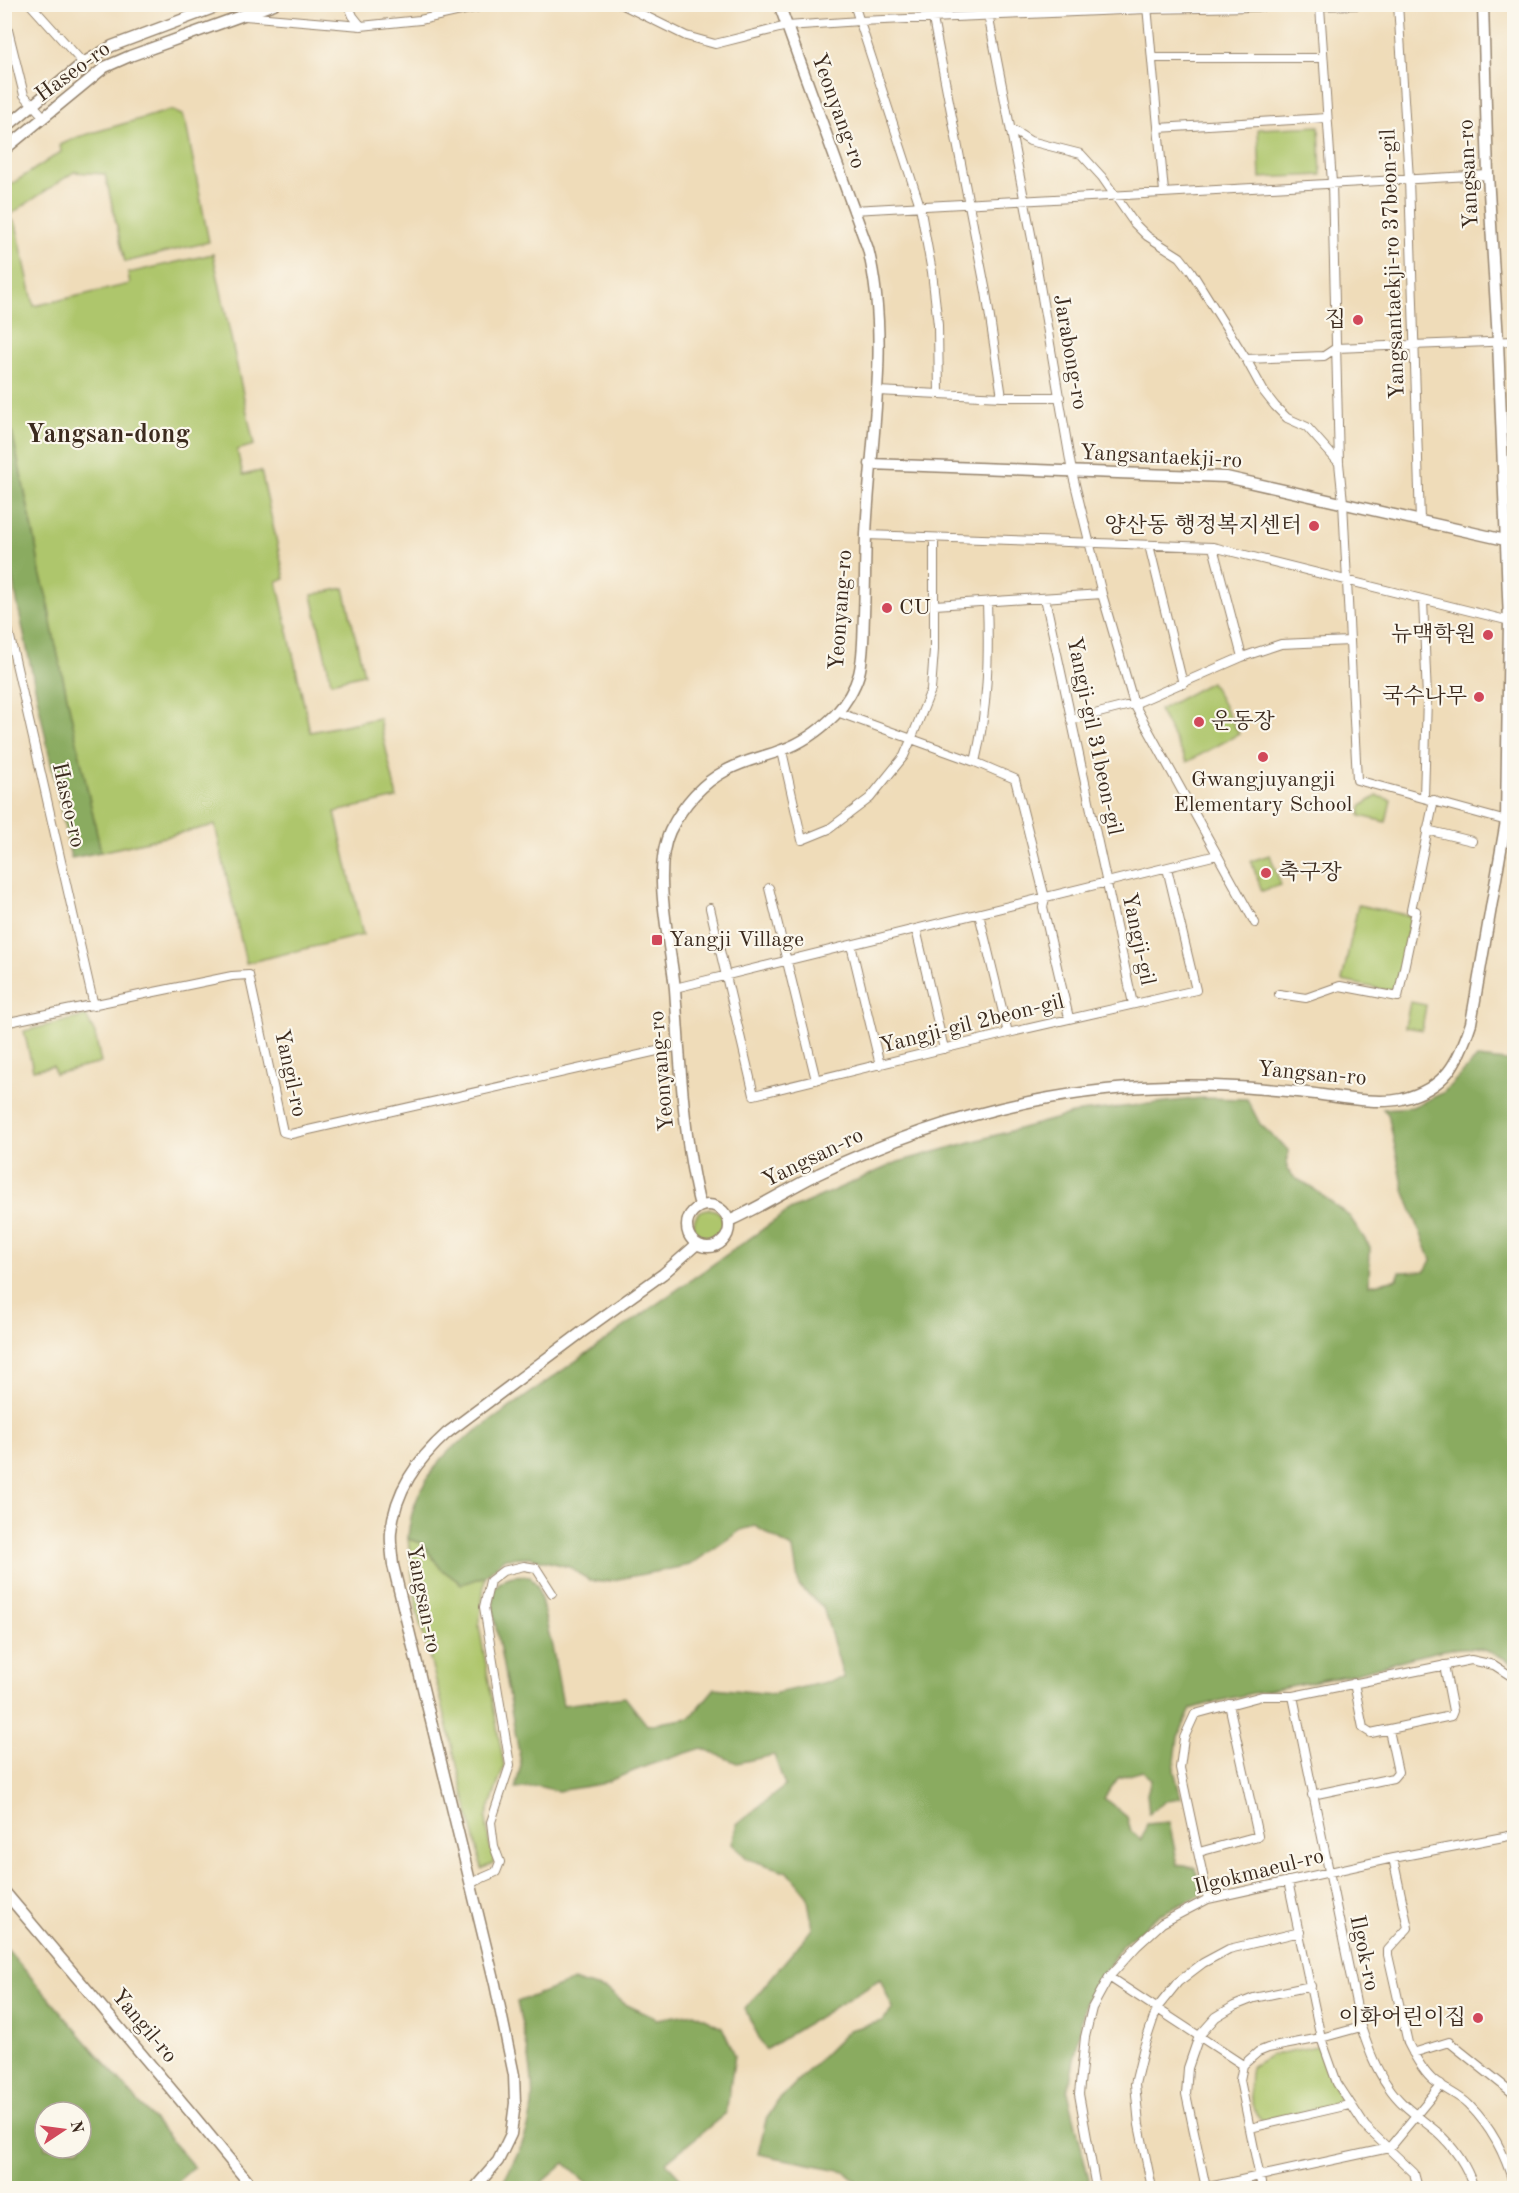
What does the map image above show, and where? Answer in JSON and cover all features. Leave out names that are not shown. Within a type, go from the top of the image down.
[{"type":"street","points":[[30,4],[83,63]]},
{"type":"street","name":"Haseo-ro","points":[[4,129],[83,63],[120,42],[224,4]]},
{"type":"street","name":"Haseo-ro","points":[[4,150],[105,68],[118,61],[274,4]]},
{"type":"street","points":[[348,4],[353,16],[361,26]]},
{"type":"street","points":[[244,16],[361,26],[420,20],[492,4]]},
{"type":"street","points":[[621,4],[686,36],[715,44],[787,26],[860,21],[1147,7],[1320,7],[1416,4]]},
{"type":"street","name":"Yeonyang-ro","points":[[700,1206],[692,1176],[675,988],[663,901],[665,846],[670,832],[692,797],[712,779],[729,769],[782,751],[815,733],[837,712],[852,690],[859,674],[863,636],[870,464],[877,391],[878,326],[874,274],[868,249],[779,4]]},
{"type":"street","points":[[854,4],[920,206],[932,272],[938,326],[939,394]]},
{"type":"street","name":"Jarabong-ro","points":[[986,4],[1011,129],[1072,472],[1102,594],[1134,704],[1255,923]]},
{"type":"street","name":"Yangsan-ro","points":[[729,1221],[816,1175],[900,1139],[993,1110],[1062,1096],[1127,1087],[1209,1085],[1265,1088],[1386,1101],[1415,1095],[1432,1086],[1448,1074],[1454,1066],[1471,1023],[1510,822],[1511,541],[1488,174],[1483,4]]},
{"type":"street","name":"Yangsantaekji-ro 37beon-gil","points":[[1398,5],[1409,179],[1420,521]]},
{"type":"street","points":[[1147,7],[1164,192]]},
{"type":"street","points":[[1320,7],[1332,183],[1339,463],[1357,780],[1510,822]]},
{"type":"street","points":[[4,14],[24,95],[44,117]]},
{"type":"street","points":[[933,18],[986,292],[1002,397]]},
{"type":"street","points":[[1152,58],[1323,58]]},
{"type":"street","points":[[1158,128],[1327,118]]},
{"type":"street","points":[[1011,129],[1030,141],[1081,154],[1102,177],[1134,223],[1147,236],[1170,249],[1185,263],[1246,359],[1264,392],[1275,406],[1287,418],[1307,427],[1339,463]]},
{"type":"street","points":[[853,210],[1488,174]]},
{"type":"street","points":[[1246,359],[1324,356],[1336,348],[1515,341]]},
{"type":"street","points":[[877,391],[1002,397],[1060,397]]},
{"type":"street","name":"Yangsantaekji-ro","points":[[870,464],[1226,477],[1511,541]]},
{"type":"street","points":[[866,535],[1213,547],[1512,622]]},
{"type":"street","points":[[782,751],[802,840],[830,829],[870,798],[899,763],[931,690],[934,641],[934,539]]},
{"type":"street","points":[[1149,545],[1183,684]]},
{"type":"street","points":[[1213,547],[1242,657]]},
{"type":"street","points":[[934,605],[1102,594]]},
{"type":"street","name":"Yangji-gil 31beon-gil","points":[[1045,598],[1108,882]]},
{"type":"street","points":[[1423,600],[1427,698],[1424,797]]},
{"type":"street","points":[[975,762],[982,732],[987,686],[987,602]]},
{"type":"street","name":"Haseo-ro","points":[[4,611],[94,1006]]},
{"type":"street","points":[[1071,720],[1134,704],[1242,657],[1281,644],[1350,641]]},
{"type":"street","points":[[837,712],[975,762],[1015,779],[1045,898],[1043,907],[1069,1018]]},
{"type":"street","points":[[1279,994],[1306,998],[1340,986],[1398,998],[1416,911],[1411,910],[1434,800]]},
{"type":"street","points":[[1427,830],[1472,841]]},
{"type":"street","name":"Yangji-gil","points":[[675,988],[1217,855]]},
{"type":"street","name":"Yangji-gil 2beon-gil","points":[[727,975],[754,1095],[1069,1018],[1196,990],[1167,868]]},
{"type":"street","name":"Yangji-gil","points":[[1108,882],[1133,1004]]},
{"type":"street","points":[[770,888],[816,1080]]},
{"type":"street","points":[[710,908],[727,975]]},
{"type":"street","points":[[979,914],[1008,1033]]},
{"type":"street","points":[[916,929],[944,1049]]},
{"type":"street","points":[[852,945],[880,1065]]},
{"type":"street","name":"Yangil-ro","points":[[4,1023],[232,976],[249,975],[283,1132],[291,1134],[679,1046]]},
{"type":"street","points":[[711,1204],[724,1212],[729,1221],[728,1235],[719,1244],[710,1247],[697,1244],[691,1238],[687,1226],[689,1217],[700,1206],[711,1204]]},
{"type":"street","name":"Yangsan-ro","points":[[475,2188],[492,2171],[511,2134],[515,2103],[514,2075],[495,1984],[393,1565],[390,1533],[404,1485],[427,1451],[447,1433],[663,1274],[697,1244]]},
{"type":"street","points":[[471,1883],[496,1872],[500,1862],[494,1846],[491,1822],[510,1765],[484,1607],[490,1581],[503,1571],[524,1566],[536,1568],[552,1593]]},
{"type":"street","points":[[1208,1899],[1180,1768],[1184,1738],[1195,1714],[1262,1696],[1293,1696],[1471,1660],[1494,1665],[1515,1678]]},
{"type":"street","points":[[1354,1683],[1363,1728],[1371,1733],[1389,1730],[1451,1716],[1453,1711],[1444,1665]]},
{"type":"street","name":"Ilgok-ro","points":[[1293,1696],[1361,2027],[1372,2058],[1388,2087],[1415,2116],[1448,2142],[1470,2175],[1474,2188]]},
{"type":"street","points":[[1199,1852],[1258,1836],[1229,1704]]},
{"type":"street","points":[[1312,1794],[1393,1778],[1398,1772],[1389,1730]]},
{"type":"street","name":"Ilgokmaeul-ro","points":[[1096,2188],[1079,2094],[1085,2037],[1092,2008],[1109,1977],[1162,1923],[1208,1899],[1393,1858],[1515,1835]]},
{"type":"street","points":[[1393,1858],[1408,1928],[1388,1950],[1388,1954],[1406,2036],[1413,2053],[1433,2080],[1468,2104],[1483,2121],[1509,2168],[1515,2186]]},
{"type":"street","points":[[1288,1881],[1321,2038],[1336,2083],[1365,2126],[1414,2174],[1418,2188]]},
{"type":"street","name":"Yangil-ro","points":[[4,1891],[253,2188]]},
{"type":"street","points":[[1152,2188],[1139,2125],[1135,2084],[1157,2008],[1178,1982],[1203,1963],[1229,1949],[1300,1932]]},
{"type":"street","points":[[1109,1977],[1243,2065]]},
{"type":"street","points":[[1311,1986],[1254,1998],[1216,2017],[1199,2036],[1188,2068],[1186,2094],[1204,2188],[1389,2148],[1441,2085]]},
{"type":"street","points":[[1263,2188],[1240,2080],[1243,2065],[1258,2052],[1268,2048],[1321,2038],[1361,2027]]},
{"type":"street","points":[[1413,2053],[1449,2043],[1515,2094]]},
{"type":"street","points":[[1250,2128],[1349,2105]]},
{"type":"street","points":[[1509,2168],[1515,2160]]},
{"type":"green space","points":[[171,110],[182,115],[186,124],[209,242],[125,262],[105,174],[74,172],[8,216],[16,224],[34,306],[130,284],[128,273],[213,254],[254,445],[237,450],[243,475],[261,471],[285,579],[277,581],[310,732],[379,718],[397,798],[335,812],[363,935],[246,963],[215,825],[101,852],[5,400],[4,189],[61,152],[60,145],[78,137]]},
{"type":"green space","points":[[1319,126],[1321,175],[1260,178],[1258,129]]},
{"type":"green space","points":[[5,400],[101,852],[71,858],[5,544]]},
{"type":"green space","points":[[344,588],[364,674],[331,682],[312,595]]},
{"type":"green space","name":"운동장","points":[[1211,682],[1239,734],[1187,762],[1159,710]]},
{"type":"green space","points":[[1377,796],[1391,800],[1386,822],[1360,816],[1361,806]]},
{"type":"green space","name":"축구장","points":[[1270,855],[1281,885],[1262,891],[1251,861]]},
{"type":"green space","points":[[1358,905],[1411,916],[1395,992],[1342,981]]},
{"type":"green space","points":[[1410,1002],[1426,1005],[1422,1030],[1405,1027]]},
{"type":"green space","points":[[86,1016],[95,1034],[101,1063],[55,1074],[53,1066],[33,1070],[24,1031]]},
{"type":"green space","points":[[1477,1058],[1514,1062],[1514,1664],[1478,1649],[1460,1648],[1356,1673],[1211,1703],[1191,1709],[1178,1737],[1174,1770],[1181,1798],[1168,1800],[1149,1813],[1147,1794],[1151,1780],[1143,1771],[1118,1778],[1104,1798],[1127,1817],[1131,1831],[1141,1840],[1147,1824],[1169,1822],[1178,1865],[1196,1868],[1201,1895],[1160,1914],[1122,1945],[1085,2003],[1068,2092],[1091,2188],[864,2188],[845,2171],[758,2154],[766,2120],[778,2101],[849,2030],[882,2021],[893,2009],[880,1979],[765,2050],[745,2009],[813,1928],[807,1895],[788,1872],[748,1859],[732,1844],[737,1824],[785,1786],[774,1755],[737,1763],[702,1748],[601,1784],[558,1791],[537,1786],[515,1789],[521,1764],[493,1611],[494,1588],[506,1578],[519,1575],[530,1576],[538,1587],[563,1705],[625,1697],[647,1725],[690,1718],[715,1688],[772,1694],[844,1678],[823,1607],[799,1586],[793,1549],[755,1526],[741,1530],[690,1565],[603,1582],[590,1581],[569,1567],[529,1557],[505,1558],[485,1576],[462,1584],[441,1569],[422,1543],[408,1539],[416,1501],[434,1468],[451,1449],[790,1210],[898,1162],[1080,1112],[1201,1098],[1247,1099],[1260,1124],[1288,1150],[1287,1169],[1295,1178],[1310,1186],[1350,1217],[1370,1247],[1369,1285],[1397,1279],[1400,1272],[1425,1271],[1431,1260],[1404,1190],[1388,1114],[1383,1109],[1412,1107],[1443,1093]]},
{"type":"green space","points":[[709,1209],[720,1213],[724,1224],[720,1235],[709,1239],[698,1235],[694,1224],[698,1213]]},
{"type":"green space","points":[[408,1539],[422,1543],[441,1569],[461,1584],[485,1576],[479,1626],[504,1766],[486,1818],[489,1843],[495,1862],[482,1869],[441,1699],[417,1612]]},
{"type":"green space","points":[[5,1947],[194,2167],[170,2188],[5,2188]]},
{"type":"green space","points":[[573,1981],[608,1990],[625,2004],[657,2019],[694,2013],[722,2027],[735,2055],[726,2113],[666,2162],[684,2182],[675,2188],[588,2188],[589,2184],[565,2163],[536,2188],[501,2187],[523,2142],[531,2112],[530,2064],[517,2002]]},
{"type":"green space","points":[[1317,2046],[1321,2050],[1328,2073],[1340,2098],[1335,2105],[1263,2121],[1254,2110],[1252,2103],[1251,2067],[1271,2055]]},
{"type":"place","name":"집","points":[[1358,320]]},
{"type":"place","name":"양산동 행정복지센터","points":[[1314,526]]},
{"type":"place","name":"CU","points":[[887,608]]},
{"type":"place","name":"뉴맥학원","points":[[1488,635]]},
{"type":"place","name":"국수나무","points":[[1479,697]]},
{"type":"place","name":"운동장","points":[[1199,722]]},
{"type":"place","name":"Gwangjuyangji Elementary School","points":[[1263,757]]},
{"type":"place","name":"축구장","points":[[1266,873]]},
{"type":"place","name":"Yangji Village","points":[[657,940]]},
{"type":"place","name":"이화어린이집","points":[[1478,2018]]},
{"type":"district","name":"Yangsan-dong","points":[[108,435]]}]
